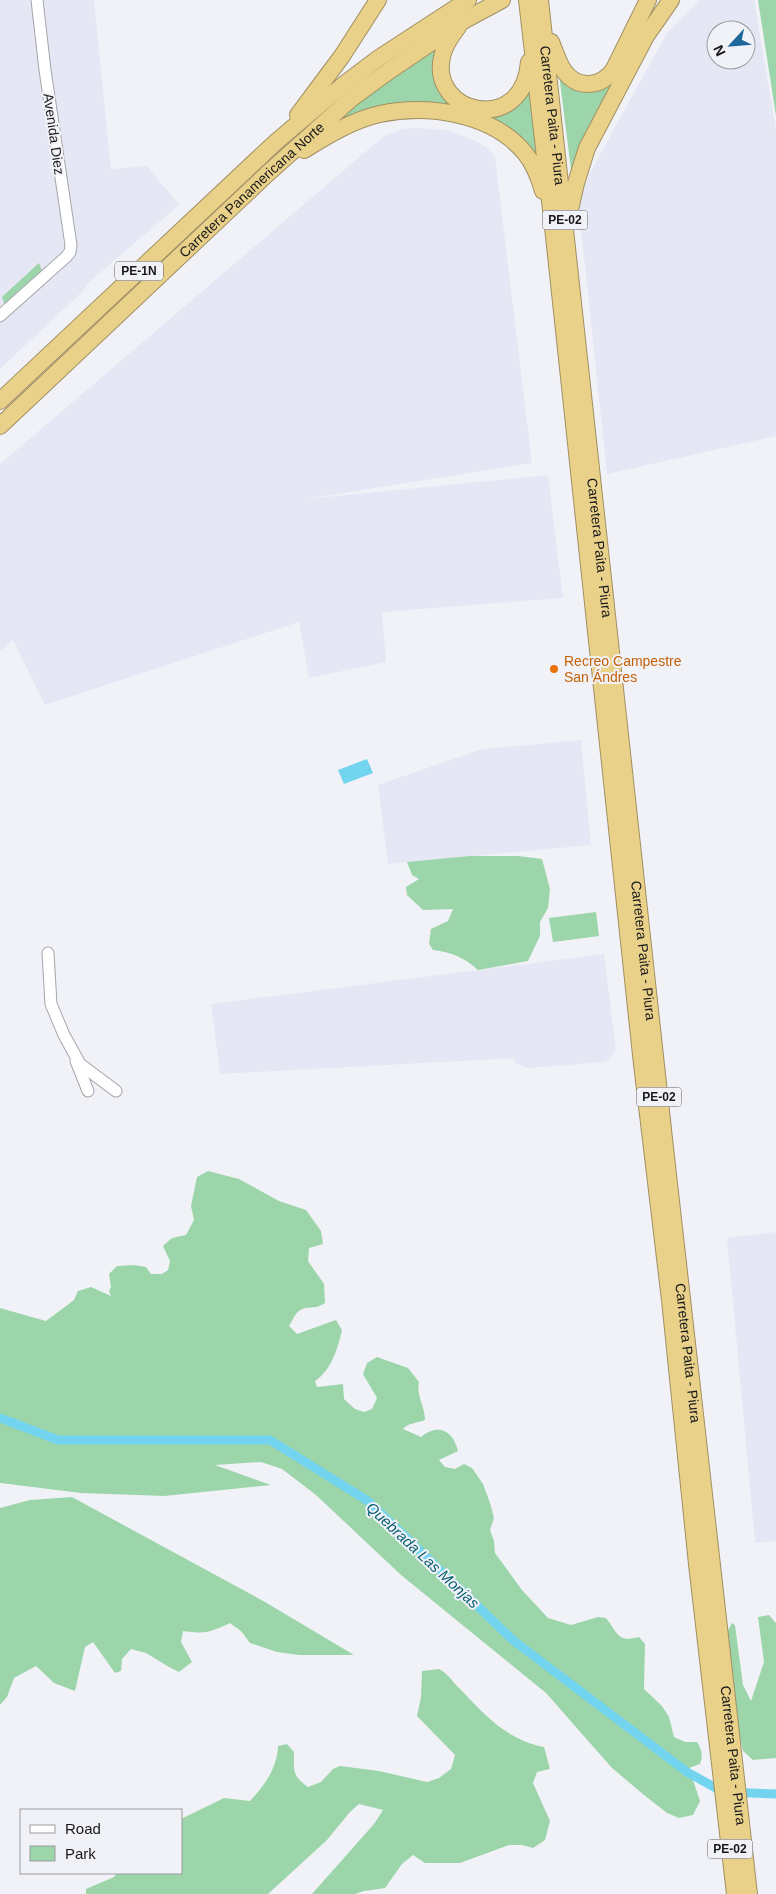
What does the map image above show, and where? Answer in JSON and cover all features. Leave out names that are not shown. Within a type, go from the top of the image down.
[{"type":"highway","points":[[277,141],[337,63],[378,0]]},
{"type":"highway","name":"Carretera Panamericana Norte","points":[[3,412],[277,141],[342,86],[379,58],[468,0]]},
{"type":"highway","name":"Carretera Panamericana Norte","points":[[3,412],[352,98],[462,21],[502,0]]},
{"type":"highway","points":[[537,30],[565,72],[580,83],[597,83],[605,79],[614,69],[648,0]]},
{"type":"highway","points":[[560,228],[588,148],[646,36],[671,0]]},
{"type":"highway","name":"Carretera Paita - Piura","points":[[536,3],[537,30],[560,228],[642,1064],[670,1300],[696,1564],[729,1779],[740,1811],[749,1894]]},
{"type":"highway","points":[[462,21],[445,47],[441,59],[441,69],[443,81],[452,96],[466,106],[475,109],[491,109],[502,106],[511,102],[519,94],[524,84],[537,30]]},
{"type":"highway","points":[[267,174],[335,132],[367,118],[392,112],[414,110],[457,115],[480,122],[501,132],[518,145],[526,154],[538,177],[560,228]]},
{"type":"highway","name":"Carretera Paita - Piura","points":[[729,1779],[725,1804],[736,1894]]},
{"type":"street","name":"Avenida Diez","points":[[0,316],[59,264],[70,252],[71,245],[45,70],[37,0]]},
{"type":"street","points":[[48,953],[50,1004],[88,1092]]},
{"type":"street","points":[[72,1052],[80,1064],[116,1091]]},
{"type":"shaded area","points":[[0,0],[94,0],[111,169],[147,166],[179,205],[88,283],[83,291],[0,369]]},
{"type":"shaded area","points":[[700,0],[754,0],[776,130],[776,436],[607,474],[578,200],[592,169],[667,33]]},
{"type":"shaded area","points":[[403,129],[447,130],[474,140],[487,148],[495,157],[532,463],[306,499],[548,475],[563,598],[382,612],[386,662],[309,678],[299,622],[45,705],[13,640],[0,651],[0,464],[384,136]]},
{"type":"shaded area","points":[[581,740],[591,845],[388,864],[378,785],[482,749]]},
{"type":"shaded area","points":[[604,954],[616,1050],[606,1062],[528,1068],[515,1063],[514,1058],[220,1074],[211,1004]]},
{"type":"shaded area","points":[[776,1232],[776,1541],[755,1543],[727,1238]]},
{"type":"green space","points":[[758,0],[776,0],[776,116]]},
{"type":"green space","points":[[445,41],[438,53],[462,111],[442,108],[327,131],[362,100]]},
{"type":"green space","points":[[624,62],[571,170],[559,74],[575,87]]},
{"type":"green space","points":[[529,83],[538,166],[476,115]]},
{"type":"green space","points":[[39,263],[42,271],[5,306],[2,297]]},
{"type":"green space","points":[[470,856],[518,856],[542,859],[550,889],[548,908],[540,922],[540,936],[528,961],[478,970],[457,956],[433,950],[429,944],[431,929],[448,921],[453,909],[423,910],[407,895],[406,887],[419,879],[412,875],[407,862]]},
{"type":"green space","points":[[596,912],[599,936],[553,942],[549,918]]},
{"type":"green space","points":[[208,1171],[239,1179],[279,1201],[306,1210],[321,1231],[323,1244],[309,1248],[308,1261],[324,1284],[325,1303],[317,1307],[301,1310],[295,1315],[289,1326],[297,1334],[336,1320],[342,1330],[330,1365],[321,1377],[315,1381],[317,1387],[343,1384],[344,1399],[355,1409],[364,1412],[372,1409],[377,1398],[363,1374],[367,1363],[377,1357],[408,1368],[419,1382],[418,1387],[425,1420],[410,1424],[403,1429],[421,1437],[433,1430],[439,1430],[449,1434],[452,1438],[458,1451],[439,1460],[445,1467],[455,1469],[464,1464],[472,1468],[483,1484],[494,1518],[490,1530],[494,1541],[495,1553],[522,1590],[548,1618],[571,1625],[598,1617],[606,1618],[622,1638],[632,1639],[639,1637],[645,1644],[644,1689],[662,1706],[669,1717],[674,1737],[685,1742],[697,1742],[701,1750],[700,1764],[689,1768],[700,1801],[693,1815],[679,1818],[667,1813],[644,1795],[612,1768],[546,1693],[401,1575],[316,1495],[282,1469],[261,1462],[215,1465],[271,1485],[164,1496],[81,1493],[0,1483],[0,1308],[46,1321],[74,1300],[78,1291],[91,1287],[111,1296],[109,1291],[111,1287],[109,1274],[117,1266],[134,1265],[146,1267],[151,1274],[162,1274],[168,1270],[170,1261],[163,1246],[172,1238],[186,1235],[194,1220],[191,1206],[197,1177]]},
{"type":"green space","points":[[72,1497],[265,1602],[354,1655],[299,1655],[277,1652],[250,1643],[241,1631],[230,1623],[207,1632],[183,1631],[181,1642],[192,1662],[179,1672],[146,1653],[131,1649],[122,1659],[121,1671],[115,1673],[93,1642],[85,1647],[75,1691],[54,1683],[36,1666],[14,1678],[7,1697],[0,1705],[0,1508],[30,1500]]},
{"type":"green space","points":[[769,1615],[776,1623],[776,1758],[753,1760],[743,1751],[736,1719],[726,1634],[732,1623],[735,1625],[743,1685],[751,1701],[764,1662],[758,1617]]},
{"type":"green space","points":[[439,1669],[443,1671],[498,1726],[519,1739],[544,1747],[550,1769],[537,1772],[533,1783],[550,1821],[545,1840],[533,1848],[522,1845],[509,1845],[460,1863],[425,1863],[413,1855],[402,1864],[385,1888],[355,1894],[312,1894],[374,1824],[383,1810],[359,1804],[327,1840],[268,1894],[86,1894],[86,1889],[114,1877],[116,1874],[182,1874],[182,1819],[224,1798],[250,1801],[261,1789],[273,1769],[278,1746],[287,1744],[294,1752],[295,1772],[299,1779],[308,1787],[321,1782],[333,1769],[340,1766],[379,1771],[427,1782],[439,1778],[451,1769],[455,1755],[417,1716],[421,1697],[422,1671]]},
{"type":"water","points":[[367,759],[373,773],[344,784],[338,770]]},
{"type":"waterway","name":"Quebrada Las Monjas","points":[[0,1418],[58,1440],[270,1440],[368,1501],[514,1641],[687,1772],[723,1792],[776,1794]]},
{"type":"place","name":"Recreo Campestre San Ándres","points":[[554,669]]}]
